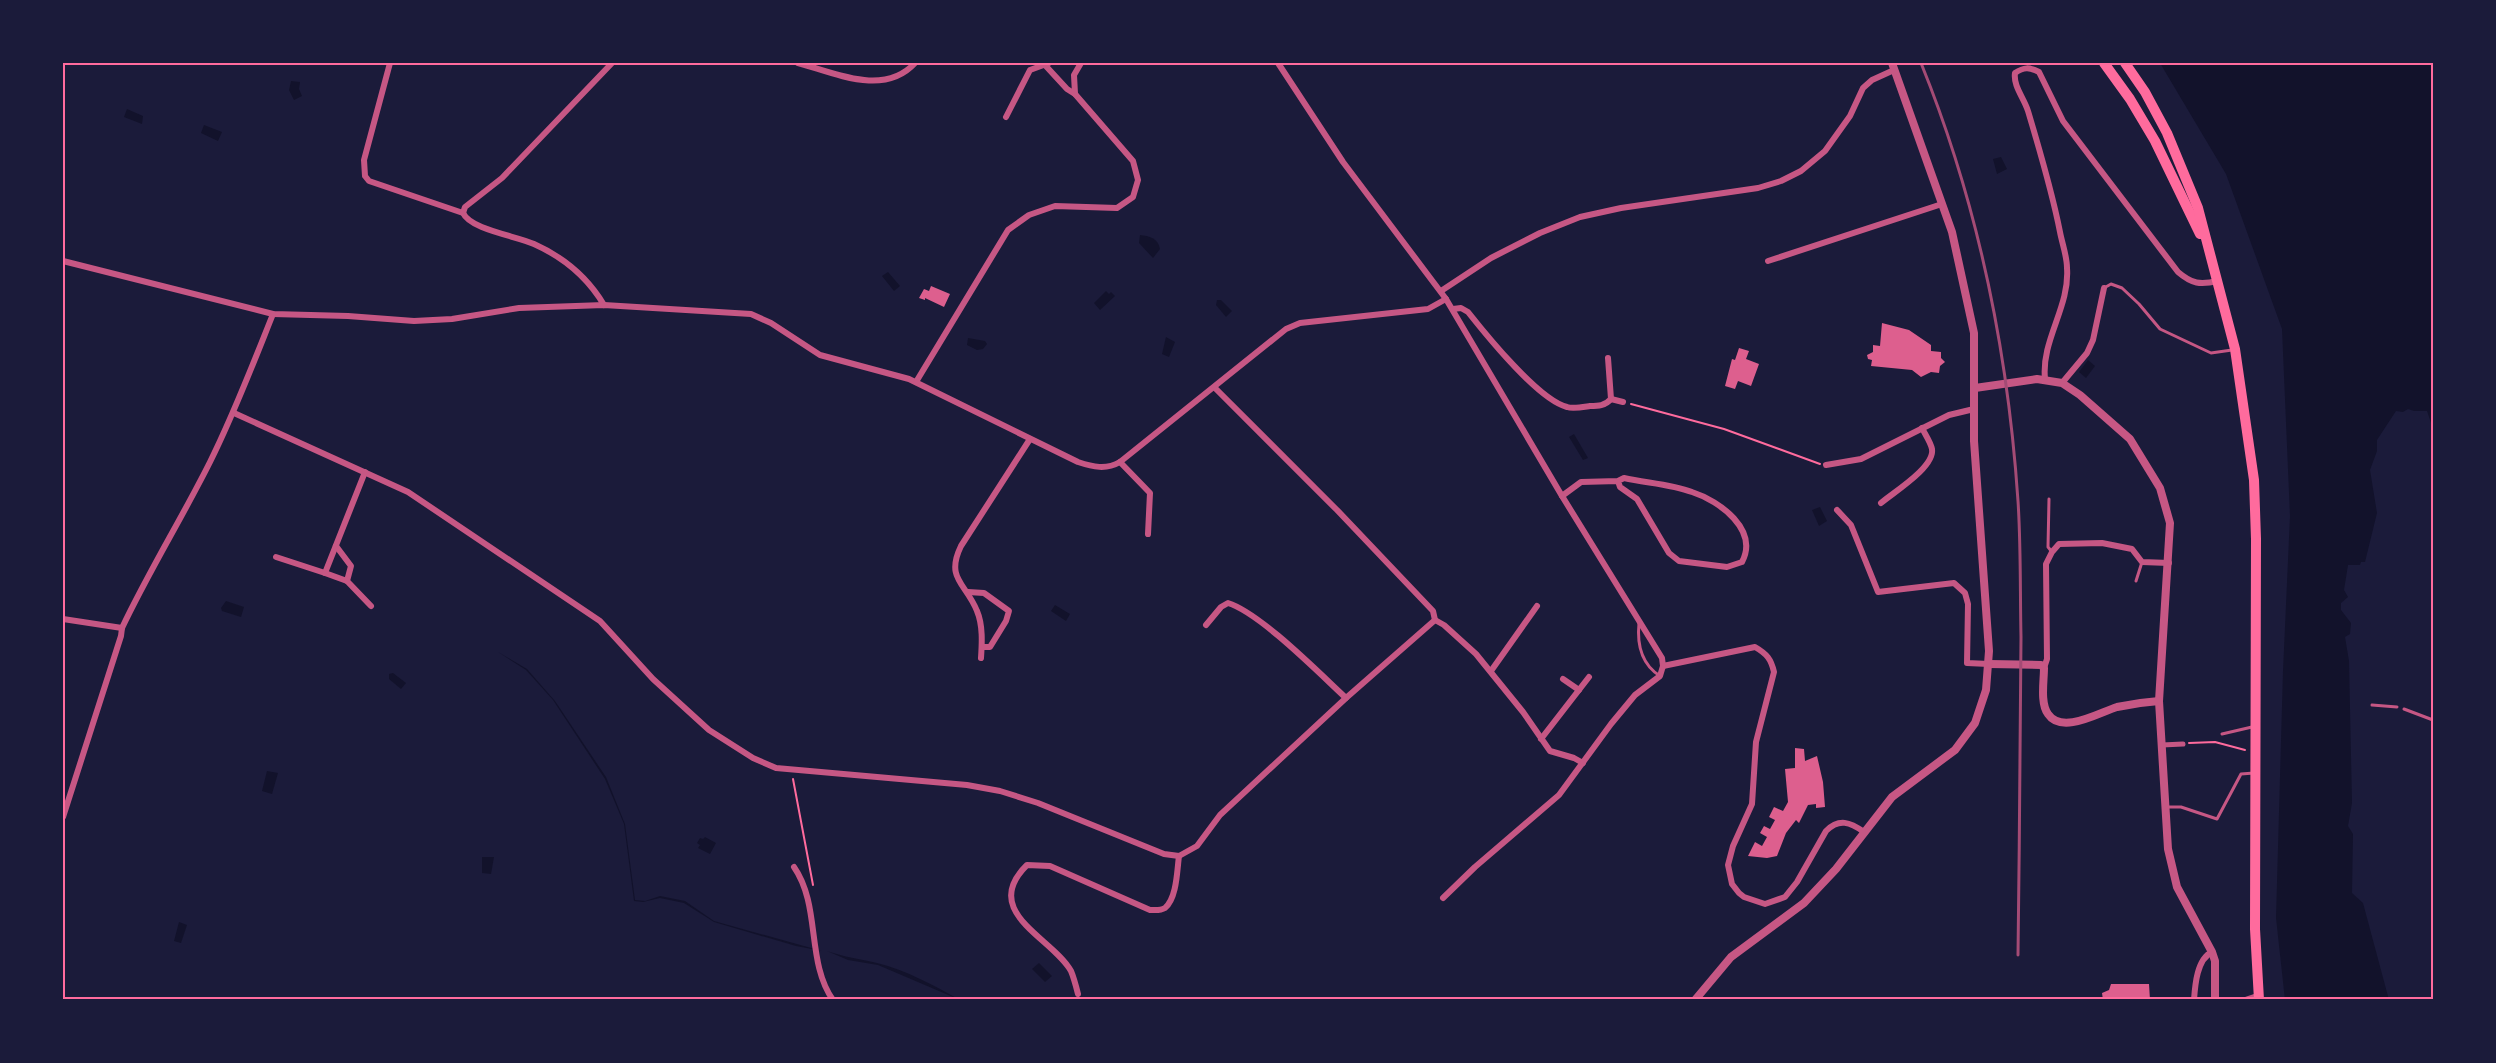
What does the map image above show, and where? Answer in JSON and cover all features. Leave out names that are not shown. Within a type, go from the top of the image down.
[{"type":"main road","points":[[2125,63],[2150,102],[2183,168],[2198,208],[2235,349],[2254,480],[2256,539],[2255,929],[2258,997]]},
{"type":"main road","points":[[2105,64],[2155,141],[2210,256]]},
{"type":"street","points":[[390,63],[364,160],[365,176],[376,185],[463,213],[471,222],[532,243],[551,253],[568,264],[594,288],[604,305]]},
{"type":"street","points":[[463,213],[465,207],[502,177],[612,63]]},
{"type":"street","points":[[798,63],[870,81],[887,80],[905,73],[915,63]]},
{"type":"street","points":[[915,382],[1008,230],[1029,215],[1055,206],[1117,208],[1133,197],[1138,180],[1133,161],[1075,94],[1066,89],[1046,63],[1030,70],[1006,117]]},
{"type":"street","points":[[1075,94],[1074,75],[1081,63]]},
{"type":"street","points":[[1278,63],[1343,162],[1441,291],[1562,496],[1662,658],[1663,666],[1660,676],[1635,695],[1548,806],[1475,867],[1443,898]]},
{"type":"street","points":[[1441,291],[1491,258],[1540,233],[1580,217],[1620,208],[1758,188],[1781,181],[1801,171],[1825,151],[1850,116],[1863,88],[1893,67],[1952,232],[1974,333],[1975,451],[1989,664],[1983,704],[1964,739],[1939,763],[1892,797],[1836,869],[1804,903],[1731,957],[1695,1000]]},
{"type":"street","points":[[2041,379],[2045,349],[2065,293],[2067,268],[2036,136],[2026,104],[2014,80],[2015,73],[2024,68],[2031,68],[2038,72],[2063,121],[2178,272],[2189,281],[2199,285],[2218,281]]},
{"type":"street","points":[[1768,261],[1942,204]]},
{"type":"street","points":[[63,261],[273,314],[348,315],[414,321],[452,319],[519,308],[604,305],[751,314],[771,323],[820,355],[883,371],[915,382],[1078,462],[1095,468],[1112,467],[1120,462],[1286,329],[1300,323],[1428,309],[1436,307],[1446,299]]},
{"type":"street","points":[[2062,383],[2087,353],[2093,340],[2104,288]]},
{"type":"street","points":[[1452,309],[1461,308],[1467,312],[1513,364],[1550,399],[1568,408],[1599,406],[1608,403],[1611,399],[1608,358]]},
{"type":"street","points":[[63,817],[122,628],[151,568],[210,463],[234,413],[273,314]]},
{"type":"street","points":[[1975,388],[2041,379],[2062,383],[2080,395],[2130,439],[2160,488],[2170,523],[2159,701],[2168,849],[2173,878],[2215,961],[2216,1000]]},
{"type":"street","points":[[1215,388],[1390,565],[1433,611],[1435,620],[1444,625],[1491,670],[1550,751],[1583,763]]},
{"type":"street","points":[[1611,399],[1623,402]]},
{"type":"street","points":[[1826,465],[1861,459],[1949,415],[1974,409]]},
{"type":"street","points":[[234,413],[408,492],[600,621],[653,679],[709,730],[753,758],[776,768],[967,785],[1000,791],[1038,803],[1164,854],[1179,856],[1197,846],[1220,815],[1346,698],[1435,620]]},
{"type":"street","points":[[1881,503],[1925,467],[1931,458],[1932,449],[1922,428]]},
{"type":"street","points":[[981,658],[978,612],[968,592],[959,584],[955,574],[956,556],[1030,439]]},
{"type":"street","points":[[1120,462],[1150,493],[1148,534]]},
{"type":"street","points":[[326,573],[365,472]]},
{"type":"street","points":[[1562,496],[1581,482],[1618,481],[1624,478],[1691,491],[1726,512],[1739,524],[1747,542],[1747,553],[1742,562],[1727,567],[1678,561],[1669,554],[1637,499],[1620,487],[1618,481]]},
{"type":"street","points":[[1837,510],[1851,525],[1878,592],[1954,583],[1965,593],[1968,604],[1967,663],[2042,667]]},
{"type":"street","points":[[2159,701],[2116,707],[2079,721],[2059,722],[2051,718],[2044,706],[2042,667],[2047,659],[2046,564],[2059,544],[2103,543],[2132,549],[2142,562],[2169,563]]},
{"type":"street","points":[[336,546],[351,566],[347,581]]},
{"type":"street","points":[[276,558],[347,581],[371,606]]},
{"type":"street","points":[[968,592],[984,593],[1009,611],[1006,621],[990,647],[982,647]]},
{"type":"street","points":[[1206,625],[1221,607],[1228,603],[1240,607],[1293,650],[1346,698]]},
{"type":"street","points":[[1491,670],[1537,606]]},
{"type":"street","points":[[63,619],[122,628]]},
{"type":"street","points":[[1663,666],[1755,647],[1766,653],[1772,662],[1774,672],[1756,742],[1752,804],[1733,846],[1728,865],[1732,884],[1739,893],[1765,904],[1785,897],[1797,882],[1826,831],[1833,824],[1840,821],[1855,825],[1864,832]]},
{"type":"street","points":[[1541,739],[1589,677]]},
{"type":"street","points":[[1563,679],[1579,690]]},
{"type":"street","points":[[2162,745],[2183,744]]},
{"type":"street","points":[[1078,994],[1070,970],[1017,916],[1012,885],[1018,874],[1027,866],[1050,866],[1150,910],[1159,910],[1165,908],[1172,897],[1179,856]]},
{"type":"street","points":[[794,867],[803,881],[821,975],[833,1000]]},
{"type":"street","points":[[2194,1000],[2195,984],[2204,958],[2212,952]]},
{"type":"lane","points":[[2104,288],[2111,284],[2122,288],[2139,304],[2160,330],[2211,353],[2235,349]]},
{"type":"lane","points":[[2049,499],[2048,547],[2052,552]]},
{"type":"lane","points":[[2136,581],[2142,562]]},
{"type":"lane","points":[[1639,623],[1637,642],[1650,670],[1660,676]]},
{"type":"lane","points":[[2372,705],[2397,707]]},
{"type":"lane","points":[[2404,709],[2433,720]]},
{"type":"lane","points":[[2222,734],[2255,727]]},
{"type":"lane","points":[[2166,807],[2181,807],[2217,819],[2241,774],[2256,772]]},
{"type":"lane","points":[[2241,1000],[2258,997]]},
{"type":"path","points":[[1623,402],[1724,429],[1826,465]]},
{"type":"path","points":[[2183,744],[2215,742],[2247,750]]},
{"type":"path","points":[[791,770],[813,888]]},
{"type":"shaded area","points":[[2160,63],[2433,63],[2433,429],[2427,411],[2408,409],[2403,412],[2396,411],[2377,440],[2377,451],[2370,470],[2377,513],[2365,562],[2361,562],[2360,565],[2348,565],[2344,590],[2348,597],[2341,603],[2341,610],[2351,623],[2350,634],[2345,637],[2349,661],[2352,803],[2348,826],[2353,834],[2352,893],[2363,903],[2389,1000],[2285,1000],[2276,918],[2290,516],[2282,329],[2226,174]]},
{"type":"shaded area","points":[[291,81],[300,82],[299,89],[302,96],[294,100],[289,90]]},
{"type":"shaded area","points":[[127,109],[143,116],[142,124],[124,117]]},
{"type":"shaded area","points":[[204,125],[222,132],[218,141],[201,133]]},
{"type":"shaded area","points":[[2001,157],[2007,169],[1997,174],[1993,159]]},
{"type":"shaded area","points":[[1140,235],[1150,237],[1157,242],[1160,249],[1153,258],[1139,243]]},
{"type":"shaded area","points":[[888,272],[900,286],[894,291],[882,276]]},
{"type":"shaded area","points":[[1106,291],[1115,296],[1100,310],[1094,303]]},
{"type":"shaded area","points":[[1217,300],[1221,300],[1232,311],[1226,317],[1216,305]]},
{"type":"shaded area","points":[[1166,337],[1175,342],[1169,357],[1162,354]]},
{"type":"shaded area","points":[[968,338],[985,341],[987,344],[983,349],[977,350],[967,345]]},
{"type":"shaded area","points":[[2088,360],[2095,366],[2086,378],[2079,372]]},
{"type":"shaded area","points":[[1574,434],[1588,458],[1583,460],[1569,437]]},
{"type":"shaded area","points":[[1820,507],[1827,521],[1819,526],[1812,510]]},
{"type":"shaded area","points":[[226,601],[244,607],[241,617],[222,611],[221,608]]},
{"type":"shaded area","points":[[1055,605],[1070,614],[1066,621],[1051,611]]},
{"type":"shaded area","points":[[498,652],[527,669],[555,701],[606,777],[625,824],[635,900],[645,901],[660,896],[685,901],[714,921],[822,951],[796,946],[714,922],[684,903],[660,898],[643,902],[634,901],[624,824],[605,779],[553,700],[526,670]]},
{"type":"shaded area","points":[[393,673],[406,683],[401,689],[389,679],[389,674]]},
{"type":"shaded area","points":[[267,771],[278,773],[272,794],[262,791]]},
{"type":"shaded area","points":[[705,837],[716,843],[710,854],[698,848],[700,845],[697,843],[700,838]]},
{"type":"shaded area","points":[[482,857],[494,857],[491,874],[482,873]]},
{"type":"shaded area","points":[[179,922],[187,925],[181,943],[174,941]]},
{"type":"shaded area","points":[[827,951],[899,970],[960,1000],[878,965],[848,960]]},
{"type":"shaded area","points":[[1039,963],[1052,976],[1045,982],[1032,969]]},
{"type":"building","points":[[931,286],[950,294],[944,307],[925,298],[925,300],[919,298],[924,289],[929,291]]},
{"type":"building","points":[[1882,323],[1909,330],[1931,345],[1931,351],[1941,352],[1941,358],[1945,362],[1940,366],[1939,373],[1931,372],[1921,377],[1912,370],[1871,366],[1872,360],[1868,359],[1867,355],[1873,352],[1873,345],[1880,346]]},
{"type":"building","points":[[1739,348],[1749,351],[1746,359],[1759,364],[1751,386],[1738,381],[1735,389],[1725,386],[1732,359],[1735,360]]},
{"type":"building","points":[[1795,748],[1804,749],[1805,761],[1817,756],[1823,782],[1825,807],[1816,808],[1816,804],[1808,805],[1799,823],[1796,820],[1786,833],[1777,856],[1767,858],[1748,856],[1755,842],[1762,846],[1767,837],[1760,833],[1764,826],[1770,829],[1775,820],[1769,817],[1774,807],[1783,811],[1788,802],[1785,769],[1795,768]]},
{"type":"building","points":[[2111,984],[2149,984],[2150,1000],[2103,1000],[2102,993],[2109,990]]},
{"type":"railway","points":[[1921,63],[1941,115],[1974,223],[1998,333],[2013,445],[2019,518],[2021,637],[2018,955]]}]
